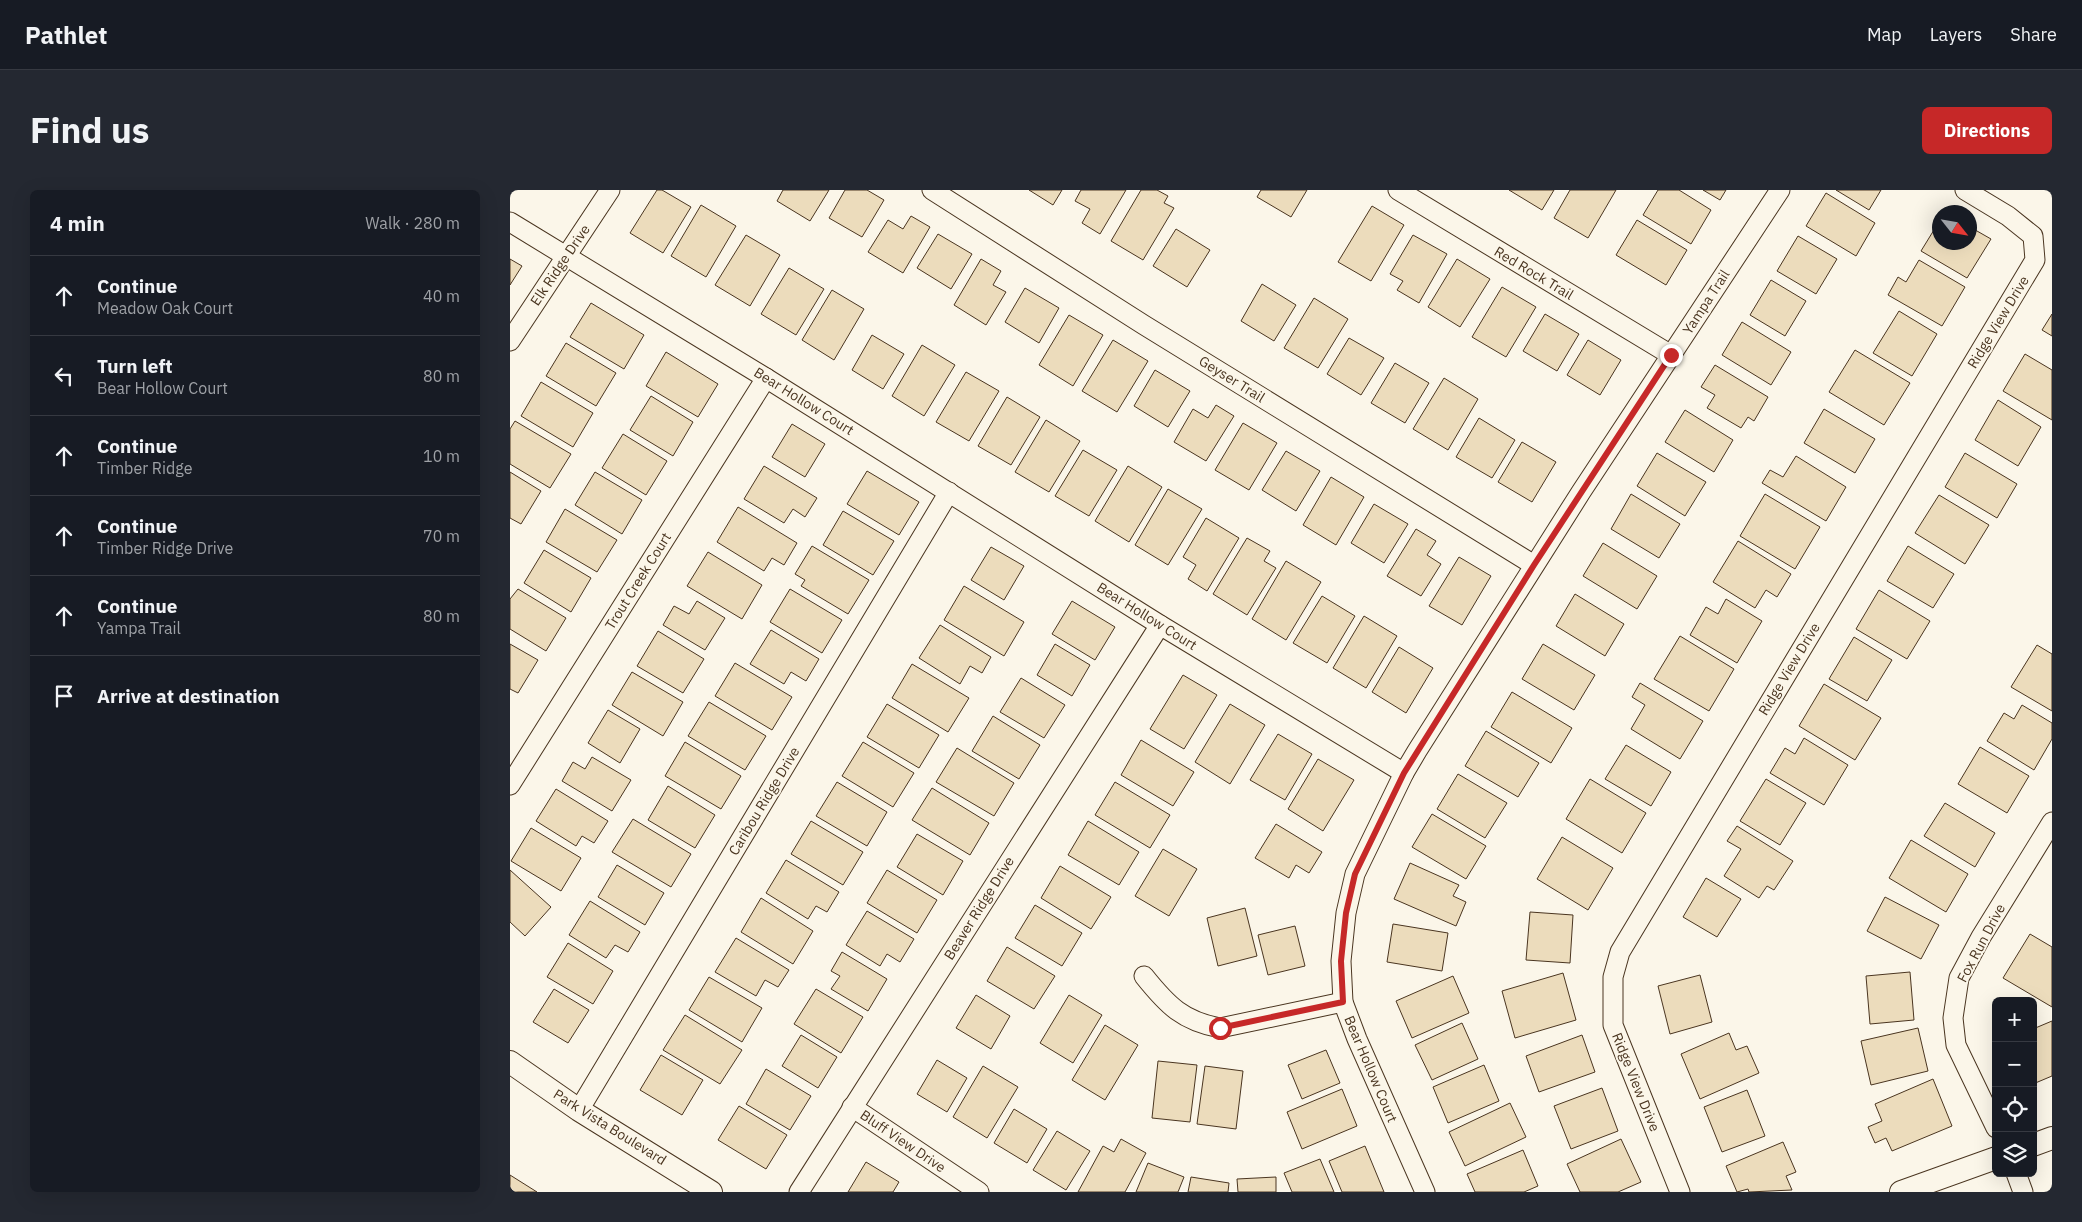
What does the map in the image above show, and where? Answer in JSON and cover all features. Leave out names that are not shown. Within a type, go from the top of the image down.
[{"type":"street","name":"Elk Ridge Drive","points":[[510,341],[610,190]]},
{"type":"street","name":"Geyser Trail","points":[[932,190],[1144,325],[1534,565]]},
{"type":"street","name":"Red Rock Trail","points":[[1398,190],[1671,355]]},
{"type":"street","name":"Yampa Trail","points":[[1404,773],[1534,565],[1780,190]]},
{"type":"street","name":"Ridge View Drive","points":[[1680,1192],[1613,1025],[1614,977],[1620,952],[2035,260],[2033,236],[2008,216],[1965,190]]},
{"type":"street","name":"Bear Hollow Court","points":[[510,222],[766,378],[1160,624],[1404,773],[1355,874],[1346,913],[1341,961],[1343,1002],[1357,1039],[1426,1192]]},
{"type":"street","name":"Trout Creek Court","points":[[510,785],[766,378]]},
{"type":"street","name":"Caribou Ridge Drive","points":[[579,1110],[949,492]]},
{"type":"street","name":"Beaver Ridge Drive","points":[[798,1192],[1160,624]]},
{"type":"street","name":"Fox Run Drive","points":[[1992,1120],[1956,1045],[1953,1018],[1959,978],[1981,937],[2052,822]]},
{"type":"street","points":[[1144,976],[1163,1000],[1177,1013],[1200,1024],[1220,1028],[1343,1002]]},
{"type":"street","name":"Park Vista Boulevard","points":[[510,1062],[579,1110],[711,1192]]},
{"type":"street","name":"Bluff View Drive","points":[[852,1107],[978,1192]]},
{"type":"street","points":[[2037,1144],[2052,1138]]},
{"type":"street","points":[[1901,1192],[1992,1159]]},
{"type":"street","points":[[2017,1177],[2023,1192]]},
{"type":"building","points":[[657,190],[662,190],[691,207],[663,253],[630,233]]},
{"type":"building","points":[[783,190],[829,190],[810,221],[777,201]]},
{"type":"building","points":[[845,190],[867,190],[884,200],[862,237],[829,218]]},
{"type":"building","points":[[1029,190],[1062,190],[1053,205]]},
{"type":"building","points":[[1081,190],[1126,190],[1100,234],[1082,223],[1090,209],[1075,201]]},
{"type":"building","points":[[1141,190],[1157,190],[1168,196],[1164,203],[1174,208],[1143,260],[1111,241]]},
{"type":"building","points":[[1261,190],[1307,190],[1291,217],[1257,197]]},
{"type":"building","points":[[1509,190],[1554,190],[1542,210]]},
{"type":"building","points":[[1570,190],[1616,190],[1588,238],[1554,218]]},
{"type":"building","points":[[1658,190],[1679,190],[1711,210],[1691,244],[1643,215]]},
{"type":"building","points":[[1703,190],[1726,190],[1720,200]]},
{"type":"building","points":[[1836,190],[1881,190],[1869,210]]},
{"type":"building","points":[[1826,193],[1875,223],[1856,256],[1806,226]]},
{"type":"building","points":[[701,205],[736,226],[706,277],[671,256]]},
{"type":"building","points":[[1372,206],[1404,225],[1371,281],[1338,262]]},
{"type":"building","points":[[911,216],[930,227],[903,273],[868,252],[888,220],[903,229]]},
{"type":"building","points":[[1637,220],[1687,250],[1666,285],[1616,255]]},
{"type":"building","points":[[1176,229],[1210,250],[1187,287],[1153,266]]},
{"type":"building","points":[[1977,231],[1991,239],[1967,278],[1921,251],[1932,233],[1932,250],[1977,250]]},
{"type":"building","points":[[938,234],[972,254],[951,289],[917,268]]},
{"type":"building","points":[[746,235],[780,255],[750,306],[715,285]]},
{"type":"building","points":[[1413,235],[1447,254],[1419,303],[1397,290],[1403,281],[1390,274]]},
{"type":"building","points":[[1798,236],[1837,259],[1816,294],[1777,271]]},
{"type":"building","points":[[510,259],[522,266],[510,285]]},
{"type":"building","points":[[981,259],[1001,271],[993,285],[1006,292],[986,325],[954,305]]},
{"type":"building","points":[[1457,259],[1490,279],[1460,327],[1428,307]]},
{"type":"building","points":[[1919,260],[1965,287],[1942,326],[1888,295],[1898,277],[1906,282]]},
{"type":"building","points":[[789,268],[824,289],[796,335],[761,314]]},
{"type":"building","points":[[1771,280],[1806,301],[1785,336],[1750,315]]},
{"type":"building","points":[[1262,284],[1296,305],[1274,341],[1241,321]]},
{"type":"building","points":[[1502,287],[1536,307],[1506,357],[1472,337]]},
{"type":"building","points":[[1025,288],[1059,308],[1039,343],[1005,322]]},
{"type":"building","points":[[832,290],[864,309],[834,360],[802,340]]},
{"type":"building","points":[[1314,298],[1348,319],[1318,368],[1284,348]]},
{"type":"building","points":[[591,303],[644,335],[624,369],[570,337]]},
{"type":"building","points":[[1899,311],[1937,334],[1912,376],[1873,353]]},
{"type":"building","points":[[1545,314],[1579,334],[1557,371],[1523,351]]},
{"type":"building","points":[[2052,314],[2052,336],[2042,330]]},
{"type":"building","points":[[1069,315],[1103,335],[1073,386],[1039,365]]},
{"type":"building","points":[[1742,322],[1791,352],[1771,385],[1722,355]]},
{"type":"building","points":[[872,335],[904,354],[883,389],[852,370]]},
{"type":"building","points":[[1349,338],[1384,358],[1361,395],[1327,374]]},
{"type":"building","points":[[1113,340],[1148,361],[1117,412],[1082,391]]},
{"type":"building","points":[[1588,340],[1621,360],[1600,395],[1567,375]]},
{"type":"building","points":[[566,343],[616,373],[596,406],[546,376]]},
{"type":"building","points":[[922,345],[955,365],[924,416],[892,396]]},
{"type":"building","points":[[1855,350],[1910,383],[1884,425],[1829,392]]},
{"type":"building","points":[[666,352],[718,384],[698,417],[646,386]]},
{"type":"building","points":[[2025,354],[2052,370],[2052,420],[2003,391]]},
{"type":"building","points":[[1395,363],[1429,383],[1405,423],[1371,403]]},
{"type":"building","points":[[1715,365],[1768,397],[1754,421],[1748,417],[1741,428],[1707,408],[1715,395],[1701,387]]},
{"type":"building","points":[[1155,370],[1190,391],[1168,427],[1134,406]]},
{"type":"building","points":[[966,372],[999,391],[969,441],[936,422]]},
{"type":"building","points":[[1444,378],[1478,399],[1448,450],[1413,429]]},
{"type":"building","points":[[541,382],[593,413],[573,447],[521,416]]},
{"type":"building","points":[[651,396],[693,422],[673,456],[630,430]]},
{"type":"building","points":[[1007,397],[1040,417],[1011,465],[978,446]]},
{"type":"building","points":[[1998,400],[2041,427],[2018,466],[1975,440]]},
{"type":"building","points":[[1216,405],[1234,416],[1206,461],[1174,442],[1193,409],[1208,418]]},
{"type":"building","points":[[1824,409],[1875,439],[1855,473],[1804,443]]},
{"type":"building","points":[[1685,410],[1733,440],[1714,472],[1665,442]]},
{"type":"building","points":[[1479,418],[1515,440],[1492,478],[1456,457]]},
{"type":"building","points":[[1046,420],[1080,441],[1049,492],[1015,472]]},
{"type":"building","points":[[515,421],[571,454],[550,488],[510,464],[510,429]]},
{"type":"building","points":[[1243,423],[1277,443],[1249,490],[1215,470]]},
{"type":"building","points":[[792,424],[825,444],[805,477],[772,457]]},
{"type":"building","points":[[623,434],[667,461],[646,495],[602,468]]},
{"type":"building","points":[[1522,442],[1556,462],[1532,502],[1498,482]]},
{"type":"building","points":[[1083,450],[1117,470],[1089,516],[1055,496]]},
{"type":"building","points":[[1286,451],[1320,471],[1296,511],[1262,490]]},
{"type":"building","points":[[1657,453],[1706,482],[1685,516],[1637,486]]},
{"type":"building","points":[[1965,453],[2017,484],[1997,518],[1945,487]]},
{"type":"building","points":[[1796,456],[1846,487],[1826,521],[1762,483],[1770,470],[1783,477]]},
{"type":"building","points":[[764,466],[817,498],[805,517],[793,509],[784,523],[744,499]]},
{"type":"building","points":[[1128,466],[1162,487],[1129,542],[1095,521]]},
{"type":"building","points":[[867,471],[919,502],[899,535],[847,504]]},
{"type":"building","points":[[510,472],[541,491],[521,524],[510,518]]},
{"type":"building","points":[[595,472],[642,500],[622,534],[575,505]]},
{"type":"building","points":[[1331,477],[1364,497],[1336,545],[1303,525]]},
{"type":"building","points":[[1168,489],[1202,509],[1168,565],[1135,545]]},
{"type":"building","points":[[1631,494],[1680,524],[1659,558],[1611,529]]},
{"type":"building","points":[[1765,494],[1820,527],[1795,569],[1740,536]]},
{"type":"building","points":[[1939,495],[1989,525],[1965,564],[1915,533]]},
{"type":"building","points":[[1374,504],[1408,524],[1384,563],[1351,543]]},
{"type":"building","points":[[738,507],[797,543],[784,565],[772,558],[764,571],[717,542]]},
{"type":"building","points":[[565,509],[617,540],[597,572],[546,542]]},
{"type":"building","points":[[843,511],[894,541],[873,575],[823,545]]},
{"type":"building","points":[[1206,518],[1239,538],[1207,591],[1188,579],[1196,565],[1183,557]]},
{"type":"building","points":[[1416,529],[1436,541],[1427,555],[1441,564],[1421,596],[1387,576]]},
{"type":"building","points":[[1247,538],[1270,551],[1264,561],[1276,568],[1247,615],[1213,594]]},
{"type":"building","points":[[1738,541],[1791,574],[1777,597],[1766,590],[1755,608],[1713,582]]},
{"type":"building","points":[[1603,543],[1657,576],[1637,609],[1583,576]]},
{"type":"building","points":[[812,546],[869,580],[848,614],[801,586],[805,580],[795,574]]},
{"type":"building","points":[[1908,546],[1954,574],[1933,608],[1887,581]]},
{"type":"building","points":[[991,547],[1024,566],[1004,600],[971,580]]},
{"type":"building","points":[[544,550],[591,578],[571,612],[524,583]]},
{"type":"building","points":[[708,552],[762,585],[742,619],[687,586]]},
{"type":"building","points":[[1459,557],[1491,576],[1462,625],[1429,606]]},
{"type":"building","points":[[1286,561],[1321,582],[1286,640],[1252,619]]},
{"type":"building","points":[[964,586],[1024,622],[1004,656],[944,620]]},
{"type":"building","points":[[518,589],[566,618],[546,651],[510,629],[510,599]]},
{"type":"building","points":[[790,589],[842,620],[822,653],[770,622]]},
{"type":"building","points":[[1879,590],[1930,621],[1907,659],[1856,629]]},
{"type":"building","points":[[1575,594],[1624,624],[1605,656],[1556,626]]},
{"type":"building","points":[[1322,596],[1355,616],[1327,663],[1293,643]]},
{"type":"building","points":[[1726,599],[1762,621],[1737,663],[1690,635],[1706,607],[1718,614]]},
{"type":"building","points":[[697,601],[725,618],[705,650],[663,625],[674,606],[689,614]]},
{"type":"building","points":[[1072,601],[1115,627],[1095,660],[1052,634]]},
{"type":"building","points":[[1364,616],[1397,636],[1366,688],[1333,668]]},
{"type":"building","points":[[940,625],[991,657],[982,673],[970,666],[960,684],[919,658]]},
{"type":"building","points":[[771,630],[819,659],[806,681],[791,672],[784,684],[750,664]]},
{"type":"building","points":[[658,631],[704,659],[683,693],[637,666]]},
{"type":"building","points":[[1680,636],[1734,669],[1709,711],[1654,679]]},
{"type":"building","points":[[1854,637],[1892,660],[1867,701],[1829,679]]},
{"type":"building","points":[[510,644],[538,660],[518,693],[510,689]]},
{"type":"building","points":[[1055,644],[1090,665],[1072,696],[1037,675]]},
{"type":"building","points":[[1543,644],[1595,675],[1574,710],[1522,679]]},
{"type":"building","points":[[2037,645],[2052,654],[2052,711],[2011,687]]},
{"type":"building","points":[[1399,647],[1433,668],[1406,713],[1372,692]]},
{"type":"building","points":[[735,663],[792,697],[772,730],[715,696]]},
{"type":"building","points":[[912,664],[969,698],[948,732],[892,698]]},
{"type":"building","points":[[632,672],[683,702],[663,736],[612,705]]},
{"type":"building","points":[[1183,675],[1217,695],[1184,749],[1150,729]]},
{"type":"building","points":[[1021,678],[1065,705],[1044,738],[1000,712]]},
{"type":"building","points":[[1640,683],[1703,721],[1680,759],[1631,729],[1645,705],[1632,697]]},
{"type":"building","points":[[1824,684],[1881,718],[1855,760],[1799,726]]},
{"type":"building","points":[[1512,692],[1572,728],[1551,763],[1491,727]]},
{"type":"building","points":[[709,702],[766,736],[745,770],[688,736]]},
{"type":"building","points":[[887,704],[939,735],[919,768],[867,737]]},
{"type":"building","points":[[1230,704],[1265,725],[1230,784],[1195,762]]},
{"type":"building","points":[[2022,705],[2052,723],[2052,739],[2034,770],[1987,741],[2004,713],[2014,719]]},
{"type":"building","points":[[608,710],[640,729],[620,763],[588,743]]},
{"type":"building","points":[[993,716],[1040,745],[1019,779],[972,751]]},
{"type":"building","points":[[1486,731],[1539,763],[1518,797],[1465,766]]},
{"type":"building","points":[[1278,734],[1312,754],[1285,800],[1250,780]]},
{"type":"building","points":[[1804,738],[1848,765],[1824,805],[1770,773],[1785,748],[1795,754]]},
{"type":"building","points":[[1141,740],[1194,772],[1173,806],[1121,775]]},
{"type":"building","points":[[685,742],[741,776],[721,809],[665,776]]},
{"type":"building","points":[[863,742],[914,773],[893,807],[842,776]]},
{"type":"building","points":[[1626,745],[1671,772],[1651,806],[1605,779]]},
{"type":"building","points":[[1980,747],[2029,776],[2007,813],[1958,784]]},
{"type":"building","points":[[957,748],[1014,783],[994,816],[936,782]]},
{"type":"building","points":[[592,757],[631,780],[612,811],[562,781],[573,762],[585,769]]},
{"type":"building","points":[[1318,759],[1354,780],[1323,831],[1288,809]]},
{"type":"building","points":[[1458,774],[1507,803],[1485,838],[1437,809]]},
{"type":"building","points":[[1590,779],[1646,813],[1622,853],[1566,819]]},
{"type":"building","points":[[1766,779],[1806,803],[1780,845],[1740,821]]},
{"type":"building","points":[[837,782],[887,812],[867,846],[816,816]]},
{"type":"building","points":[[1115,782],[1170,815],[1150,848],[1095,815]]},
{"type":"building","points":[[668,786],[715,815],[695,848],[648,820]]},
{"type":"building","points":[[932,788],[989,823],[970,855],[912,820]]},
{"type":"building","points":[[556,789],[608,821],[594,843],[582,836],[576,846],[536,821]]},
{"type":"building","points":[[1945,803],[1995,833],[1975,867],[1924,836]]},
{"type":"building","points":[[1432,814],[1486,846],[1466,879],[1412,847]]},
{"type":"building","points":[[633,819],[691,854],[671,887],[612,852]]},
{"type":"building","points":[[811,821],[863,852],[843,885],[791,854]]},
{"type":"building","points":[[1088,821],[1139,852],[1119,885],[1068,855]]},
{"type":"building","points":[[1276,824],[1322,852],[1309,873],[1296,865],[1289,878],[1255,858]]},
{"type":"building","points":[[1737,826],[1793,861],[1774,890],[1767,886],[1759,898],[1724,876],[1741,849],[1727,841]]},
{"type":"building","points":[[531,828],[581,858],[561,891],[511,861]]},
{"type":"building","points":[[917,834],[963,861],[943,895],[897,867]]},
{"type":"building","points":[[1562,837],[1613,868],[1588,910],[1537,879]]},
{"type":"building","points":[[1911,840],[1968,874],[1946,912],[1889,878]]},
{"type":"building","points":[[1163,849],[1197,869],[1169,916],[1135,896]]},
{"type":"building","points":[[786,860],[839,892],[827,912],[816,906],[808,919],[766,893]]},
{"type":"building","points":[[1410,863],[1459,885],[1453,896],[1466,902],[1456,926],[1394,899]]},
{"type":"building","points":[[617,865],[664,893],[645,925],[598,897]]},
{"type":"building","points":[[1060,866],[1111,897],[1091,929],[1041,898]]},
{"type":"building","points":[[510,870],[551,907],[525,936],[510,922]]},
{"type":"building","points":[[887,870],[937,900],[917,933],[867,903]]},
{"type":"building","points":[[1706,878],[1741,899],[1717,937],[1683,917]]},
{"type":"building","points":[[1885,897],[1939,925],[1921,959],[1867,931]]},
{"type":"building","points":[[761,898],[813,931],[793,964],[741,932]]},
{"type":"building","points":[[590,901],[640,932],[628,952],[615,945],[606,958],[569,935]]},
{"type":"building","points":[[1035,905],[1082,933],[1062,966],[1015,938]]},
{"type":"building","points":[[1245,908],[1257,956],[1218,966],[1207,918]]},
{"type":"building","points":[[867,911],[914,939],[900,962],[887,954],[880,966],[846,945]]},
{"type":"building","points":[[1530,912],[1573,915],[1570,963],[1526,960]]},
{"type":"building","points":[[1393,924],[1448,933],[1442,971],[1387,962]]},
{"type":"building","points":[[1295,926],[1305,966],[1268,975],[1258,935]]},
{"type":"building","points":[[2030,934],[2052,947],[2052,1007],[2003,978]]},
{"type":"building","points":[[736,938],[789,970],[778,987],[765,980],[756,996],[715,972]]},
{"type":"building","points":[[568,943],[613,971],[593,1004],[547,977]]},
{"type":"building","points":[[1007,947],[1055,976],[1034,1009],[987,981]]},
{"type":"building","points":[[842,952],[887,979],[868,1011],[831,989],[840,976],[831,971]]},
{"type":"building","points":[[1910,972],[1914,1020],[1870,1024],[1866,976]]},
{"type":"building","points":[[1563,973],[1576,1020],[1515,1038],[1502,991]]},
{"type":"building","points":[[1700,975],[1712,1022],[1670,1034],[1658,986]]},
{"type":"building","points":[[1453,976],[1469,1013],[1412,1038],[1396,1001]]},
{"type":"building","points":[[709,977],[762,1008],[742,1042],[689,1010]]},
{"type":"building","points":[[554,989],[589,1010],[568,1043],[533,1022]]},
{"type":"building","points":[[816,989],[863,1017],[841,1053],[794,1024]]},
{"type":"building","points":[[976,995],[1010,1016],[991,1049],[956,1028]]},
{"type":"building","points":[[1069,995],[1102,1015],[1073,1063],[1040,1043]]},
{"type":"building","points":[[685,1015],[742,1050],[720,1084],[663,1050]]},
{"type":"building","points":[[2052,1021],[2052,1076],[2037,1082],[2037,1042],[2037,1027]]},
{"type":"building","points":[[1462,1023],[1478,1059],[1432,1080],[1415,1045]]},
{"type":"building","points":[[1105,1025],[1138,1045],[1105,1100],[1072,1080]]},
{"type":"building","points":[[1918,1028],[1928,1071],[1871,1085],[1861,1041]]},
{"type":"building","points":[[1729,1033],[1736,1050],[1747,1046],[1759,1073],[1700,1099],[1681,1054]]},
{"type":"building","points":[[801,1035],[837,1057],[818,1088],[782,1066]]},
{"type":"building","points":[[1582,1035],[1595,1072],[1539,1092],[1526,1056]]},
{"type":"building","points":[[1326,1050],[1340,1083],[1302,1099],[1288,1065]]},
{"type":"building","points":[[661,1055],[703,1080],[682,1115],[640,1090]]},
{"type":"building","points":[[937,1060],[967,1078],[947,1112],[917,1094]]},
{"type":"building","points":[[1158,1061],[1197,1065],[1190,1122],[1152,1118]]},
{"type":"building","points":[[1484,1065],[1499,1101],[1448,1123],[1433,1087]]},
{"type":"building","points":[[983,1066],[1018,1087],[987,1138],[953,1117]]},
{"type":"building","points":[[1205,1066],[1243,1071],[1236,1129],[1197,1124]]},
{"type":"building","points":[[766,1069],[811,1096],[790,1130],[746,1104]]},
{"type":"building","points":[[1933,1079],[1952,1126],[1892,1151],[1886,1138],[1875,1143],[1868,1127],[1882,1121],[1875,1104]]},
{"type":"building","points":[[1602,1088],[1618,1131],[1571,1149],[1554,1106]]},
{"type":"building","points":[[1342,1089],[1357,1126],[1302,1149],[1287,1112]]},
{"type":"building","points":[[1747,1090],[1765,1136],[1722,1152],[1704,1107]]},
{"type":"building","points":[[1510,1103],[1526,1137],[1465,1166],[1449,1132]]},
{"type":"building","points":[[739,1106],[787,1135],[766,1169],[718,1140]]},
{"type":"building","points":[[1014,1109],[1047,1129],[1027,1163],[994,1143]]},
{"type":"building","points":[[1057,1131],[1090,1151],[1066,1190],[1033,1170]]},
{"type":"building","points":[[1121,1139],[1146,1153],[1125,1192],[1078,1192],[1103,1146],[1114,1152]]},
{"type":"building","points":[[1621,1139],[1641,1182],[1618,1192],[1580,1192],[1567,1164]]},
{"type":"building","points":[[1783,1142],[1796,1172],[1786,1176],[1792,1190],[1749,1192],[1748,1189],[1737,1192],[1726,1166]]},
{"type":"building","points":[[1365,1146],[1384,1192],[1342,1192],[1329,1161]]},
{"type":"building","points":[[1523,1150],[1538,1186],[1524,1192],[1475,1192],[1467,1174]]},
{"type":"building","points":[[1320,1159],[1334,1192],[1292,1192],[1284,1173]]},
{"type":"building","points":[[866,1162],[899,1182],[893,1192],[848,1192]]},
{"type":"building","points":[[1148,1163],[1184,1177],[1178,1192],[1136,1192]]},
{"type":"building","points":[[510,1175],[537,1192],[510,1192]]},
{"type":"building","points":[[1191,1177],[1229,1183],[1228,1192],[1188,1192]]},
{"type":"building","points":[[1276,1177],[1276,1192],[1238,1192],[1237,1179]]},
{"type":"route","points":[[1220,1028],[1343,1002],[1341,961],[1346,913],[1355,874],[1404,773],[1534,565],[1671,355]]}]
